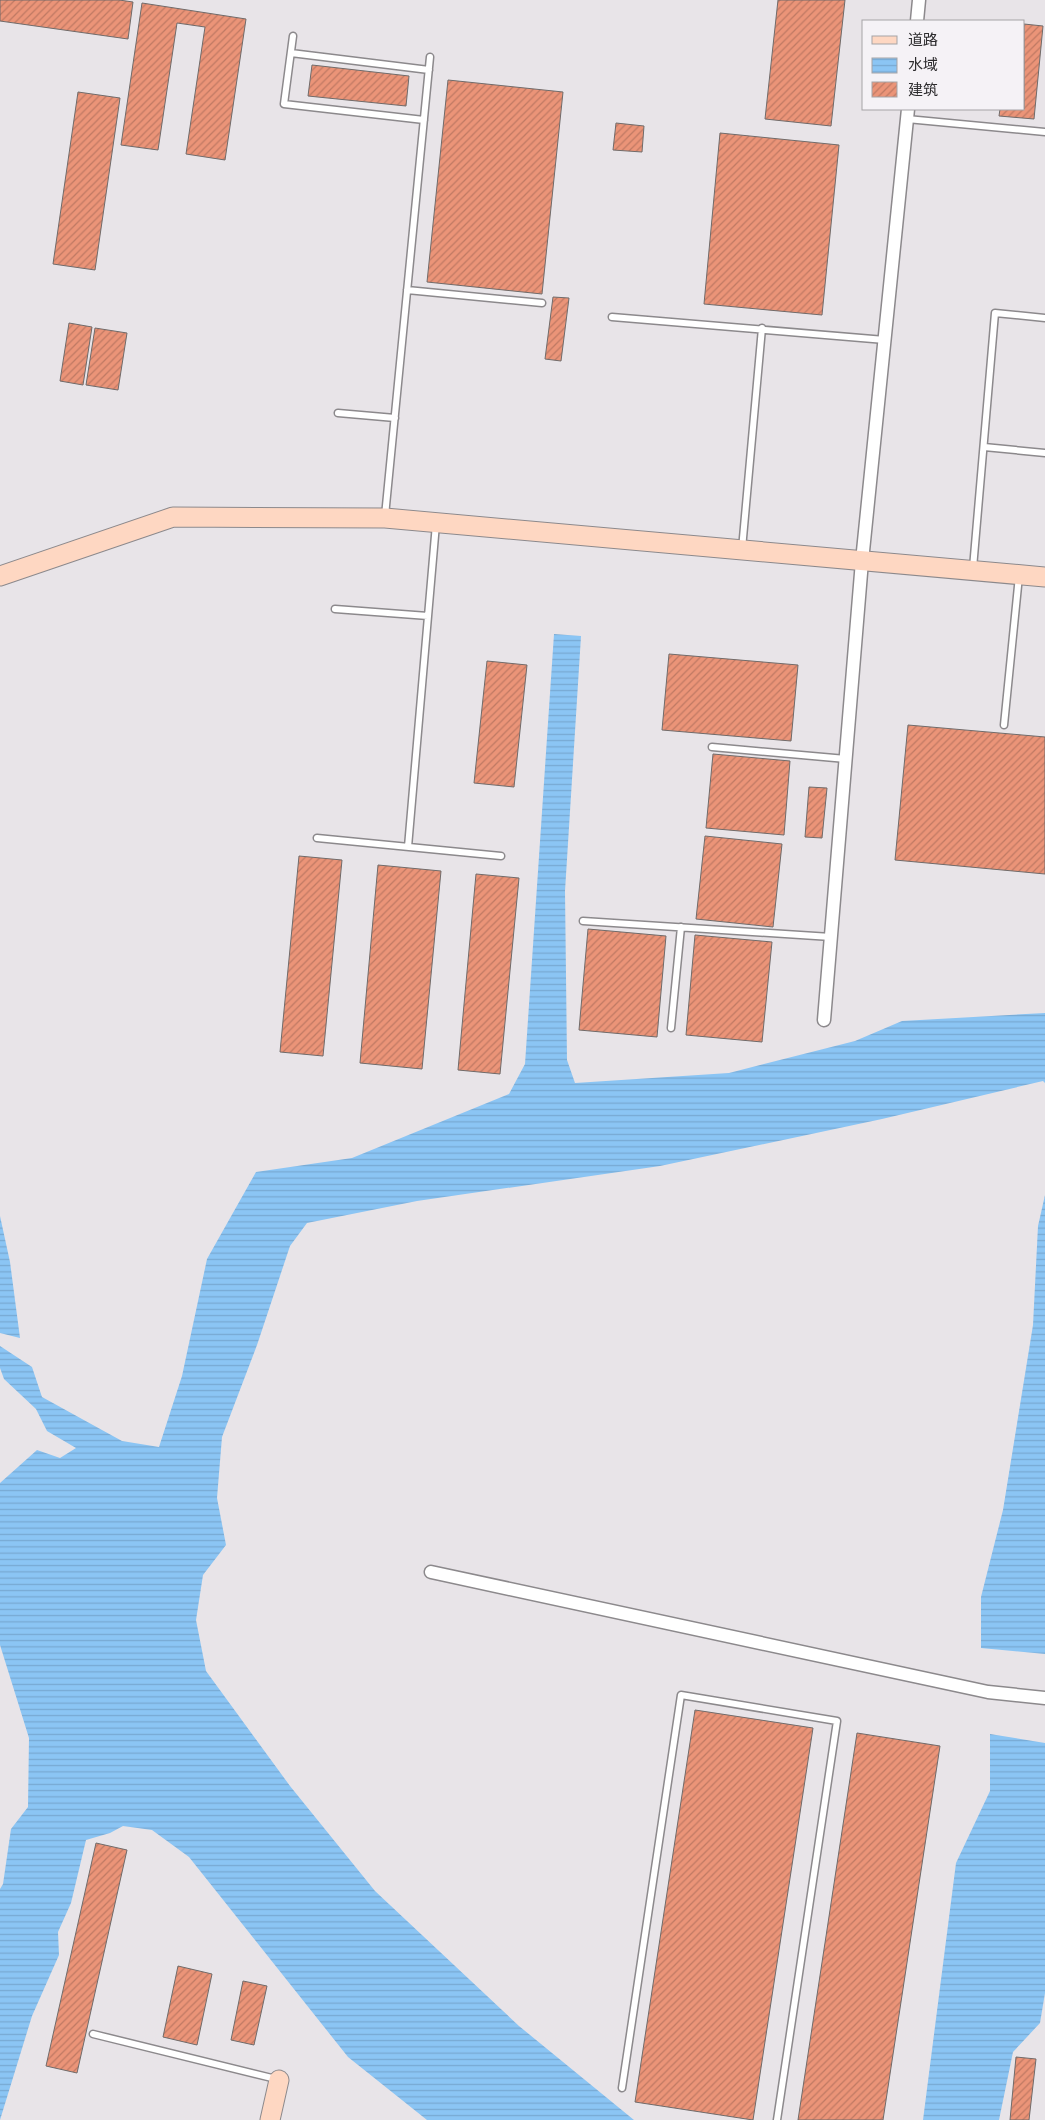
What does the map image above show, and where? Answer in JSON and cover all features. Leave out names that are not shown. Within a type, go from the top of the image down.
[{"type":"street","points":[[917,20],[919,0]]},
{"type":"street","points":[[824,1020],[862,561],[908,114]]},
{"type":"street","points":[[0,576],[173,517],[385,518],[1045,577]]},
{"type":"street","points":[[431,1572],[988,1692],[1045,1698]]},
{"type":"street","points":[[270,2120],[279,2080]]},
{"type":"lane","points":[[293,36],[284,104],[424,120]]},
{"type":"lane","points":[[291,53],[429,70]]},
{"type":"lane","points":[[385,518],[430,57]]},
{"type":"lane","points":[[908,114],[1045,132]]},
{"type":"lane","points":[[407,290],[542,303]]},
{"type":"lane","points":[[973,570],[995,313],[1045,318]]},
{"type":"lane","points":[[612,317],[762,328],[884,340]]},
{"type":"lane","points":[[742,550],[762,328]]},
{"type":"lane","points":[[338,413],[395,418]]},
{"type":"lane","points":[[984,447],[1045,453]]},
{"type":"lane","points":[[408,847],[436,522]]},
{"type":"lane","points":[[1004,725],[1019,575]]},
{"type":"lane","points":[[335,608],[428,616]]},
{"type":"lane","points":[[712,746],[846,758]]},
{"type":"lane","points":[[317,838],[502,856]]},
{"type":"lane","points":[[583,921],[831,937]]},
{"type":"lane","points":[[671,1028],[681,927]]},
{"type":"lane","points":[[622,2088],[681,1695],[837,1721],[777,2120]]},
{"type":"lane","points":[[93,2034],[279,2080]]},
{"type":"water","points":[[554,634],[581,636],[565,891],[567,1060],[575,1083],[729,1073],[855,1041],[902,1021],[1045,1013],[1045,1083],[1043,1081],[882,1119],[660,1166],[417,1201],[307,1223],[290,1246],[257,1345],[222,1437],[217,1498],[226,1545],[203,1575],[196,1620],[206,1671],[290,1786],[375,1891],[519,2026],[634,2120],[427,2120],[348,2057],[189,1857],[152,1830],[123,1826],[110,1833],[86,1840],[71,1903],[58,1932],[59,1955],[32,2016],[0,2120],[0,1889],[3,1884],[11,1829],[28,1807],[29,1738],[0,1645],[0,1483],[37,1450],[60,1458],[76,1448],[47,1431],[36,1409],[4,1379],[0,1368],[0,1346],[32,1367],[42,1397],[122,1441],[159,1447],[182,1376],[207,1259],[256,1172],[352,1158],[509,1094],[525,1064]]},
{"type":"water","points":[[1045,1195],[1045,1654],[981,1648],[981,1597],[1003,1510],[1033,1325],[1038,1226]]},
{"type":"water","points":[[0,1216],[10,1262],[20,1338],[0,1333]]},
{"type":"water","points":[[990,1734],[1045,1743],[1045,1993],[1040,2023],[1013,2052],[999,2120],[923,2120],[956,1863],[990,1791]]},
{"type":"building","points":[[0,0],[119,0],[133,2],[128,39],[0,21]]},
{"type":"building","points":[[778,0],[845,0],[831,126],[765,119]]},
{"type":"building","points":[[142,3],[246,19],[225,160],[186,154],[205,27],[177,23],[158,150],[121,145]]},
{"type":"building","points":[[1025,24],[1043,26],[1034,119],[999,116],[1000,110],[1025,110]]},
{"type":"building","points":[[312,65],[409,76],[406,106],[308,96]]},
{"type":"building","points":[[448,80],[563,92],[542,294],[427,282]]},
{"type":"building","points":[[78,92],[120,98],[95,270],[53,264]]},
{"type":"building","points":[[616,123],[644,126],[642,152],[613,150]]},
{"type":"building","points":[[720,133],[839,145],[822,315],[704,304]]},
{"type":"building","points":[[553,297],[569,298],[561,361],[545,359]]},
{"type":"building","points":[[69,323],[92,327],[83,385],[60,381]]},
{"type":"building","points":[[95,328],[127,333],[118,390],[86,385]]},
{"type":"building","points":[[669,654],[798,665],[791,741],[662,730]]},
{"type":"building","points":[[487,661],[527,665],[514,787],[474,783]]},
{"type":"building","points":[[908,725],[1045,737],[1045,874],[895,860]]},
{"type":"building","points":[[713,754],[790,761],[784,835],[706,828]]},
{"type":"building","points":[[809,787],[827,788],[822,838],[805,837]]},
{"type":"building","points":[[705,836],[782,844],[773,927],[696,919]]},
{"type":"building","points":[[299,856],[342,860],[323,1056],[280,1052]]},
{"type":"building","points":[[378,865],[441,871],[422,1069],[360,1063]]},
{"type":"building","points":[[476,874],[519,878],[500,1074],[458,1070]]},
{"type":"building","points":[[588,929],[666,936],[657,1037],[579,1030]]},
{"type":"building","points":[[695,935],[772,942],[762,1042],[686,1035]]},
{"type":"building","points":[[695,1710],[813,1728],[753,2120],[635,2102]]},
{"type":"building","points":[[857,1733],[940,1746],[883,2120],[798,2120]]},
{"type":"building","points":[[96,1843],[127,1850],[77,2073],[46,2066]]},
{"type":"building","points":[[178,1966],[212,1974],[197,2045],[163,2037]]},
{"type":"building","points":[[243,1981],[267,1986],[254,2045],[231,2040]]},
{"type":"building","points":[[1016,2057],[1036,2059],[1029,2120],[1010,2120]]}]
